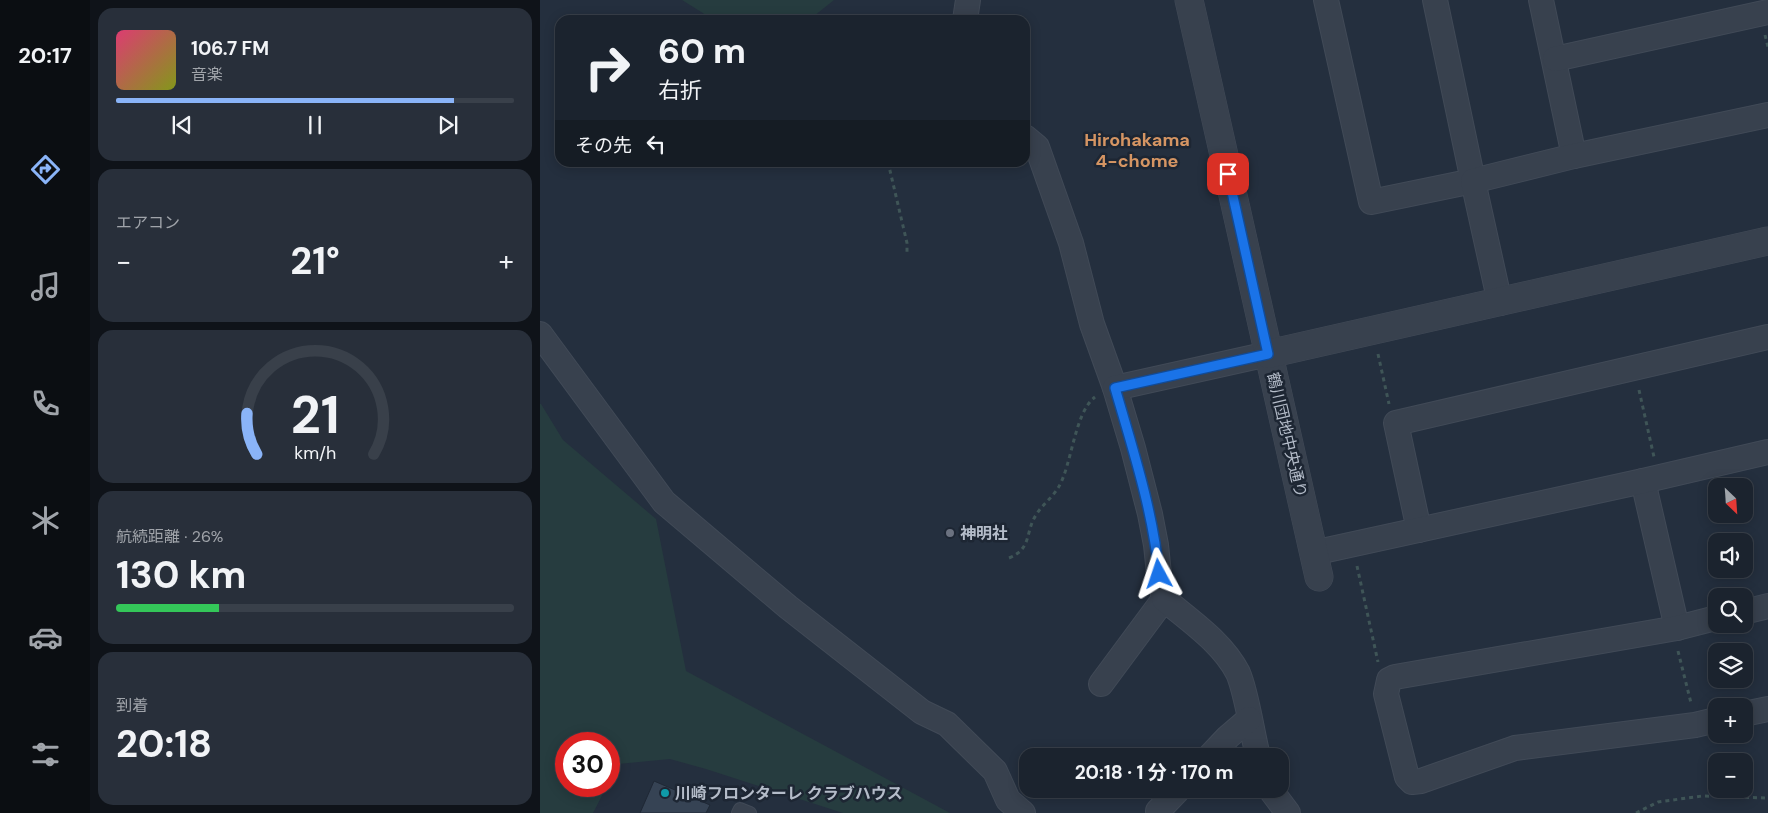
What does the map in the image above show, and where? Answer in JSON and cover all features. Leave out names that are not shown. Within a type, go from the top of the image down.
[{"type":"street","points":[[966,15],[968,0]]},
{"type":"street","name":"鶴川団地中央通り","points":[[1189,0],[1316,565]]},
{"type":"street","points":[[1326,0],[1371,202],[1768,115]]},
{"type":"street","points":[[1435,0],[1472,181],[1500,303]]},
{"type":"street","points":[[1541,0],[1574,156]]},
{"type":"street","points":[[1555,59],[1768,12]]},
{"type":"street","points":[[1030,141],[1037,147],[1071,243],[1092,324],[1115,388],[1150,514],[1164,599],[1208,636],[1228,658],[1238,674],[1256,748]]},
{"type":"street","points":[[1115,388],[1500,303],[1768,241]]},
{"type":"street","points":[[540,334],[664,502],[788,607],[922,712],[947,724],[995,771],[1008,800],[1023,813]]},
{"type":"street","points":[[1419,530],[1396,423],[1768,337]]},
{"type":"street","points":[[1316,565],[1419,530],[1768,452]]},
{"type":"street","points":[[1643,481],[1677,639]]},
{"type":"street","points":[[1101,684],[1164,599]]},
{"type":"street","points":[[1753,610],[1768,606]]},
{"type":"street","points":[[1708,622],[1677,639],[1405,675],[1389,680],[1386,694],[1407,777],[1412,782],[1421,781],[1515,748],[1708,722]]},
{"type":"street","points":[[1753,712],[1768,709]]},
{"type":"street","points":[[1218,748],[1249,719]]},
{"type":"street","points":[[1158,811],[1170,798]]},
{"type":"street","points":[[1277,798],[1288,813]]},
{"type":"lane","points":[[738,813],[740,808],[750,813]]},
{"type":"path","points":[[889,167],[906,243],[906,255]]},
{"type":"path","points":[[1379,360],[1391,410]]},
{"type":"path","points":[[1009,558],[1016,555],[1026,545],[1035,516],[1058,488],[1084,411],[1092,399],[1106,389],[1115,388]]},
{"type":"path","points":[[1640,395],[1652,448]]},
{"type":"path","points":[[1357,566],[1379,668]]},
{"type":"path","points":[[1677,639],[1686,683]]},
{"type":"path","points":[[1636,813],[1658,802],[1702,796],[1768,798]]},
{"type":"green space","points":[[682,0],[834,0],[815,15],[706,15]]},
{"type":"green space","points":[[541,404],[563,440],[656,519],[686,671],[950,813],[843,813],[670,759],[620,764],[620,732],[555,732],[555,797],[601,797],[593,813],[540,813]]},
{"type":"building","name":"川崎フロンターレ クラブハウス","points":[[654,781],[710,805],[706,813],[640,813]]},
{"type":"place","name":"神明社","points":[[950,533]]},
{"type":"place","name":"川崎フロンターレ クラブハウス","points":[[665,793]]},
{"type":"district","name":"Hirohakama 4-chome","points":[[1137,150]]},
{"type":"route","points":[[1159,574],[1150,514],[1115,388],[1268,354],[1228,174]]}]
